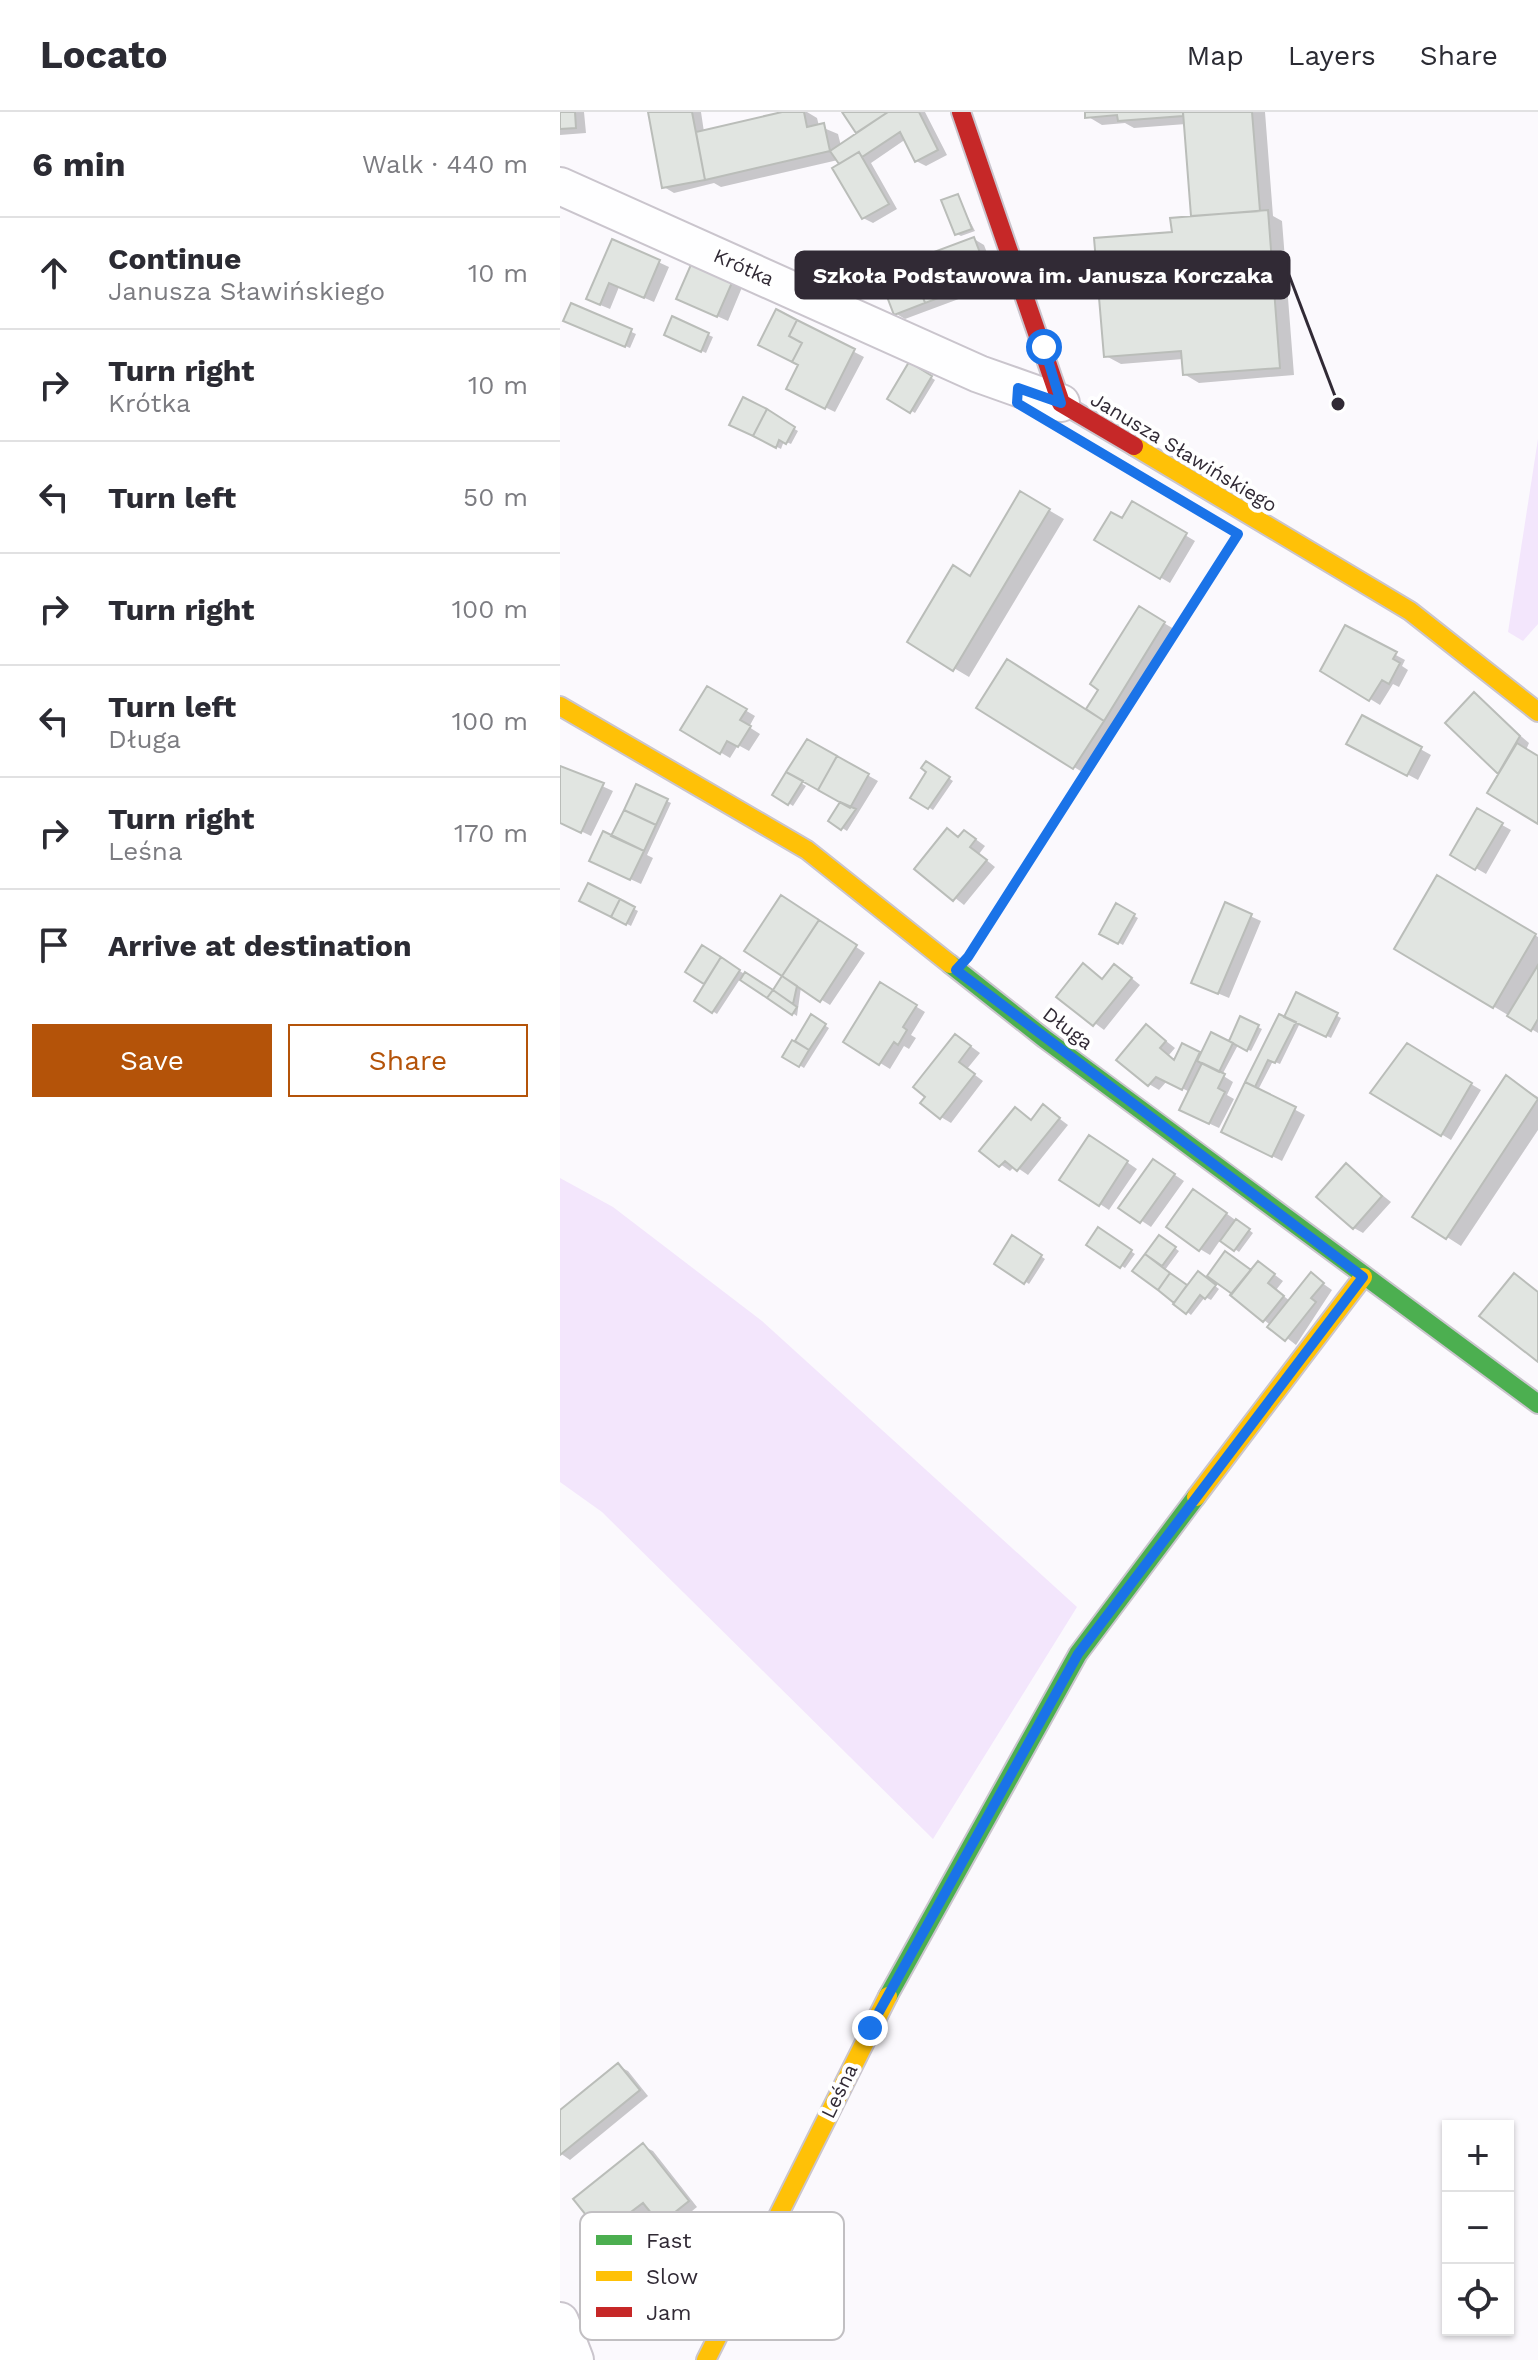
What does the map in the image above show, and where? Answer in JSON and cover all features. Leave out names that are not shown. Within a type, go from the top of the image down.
[{"type":"street","name":"Janusza Sławińskiego","points":[[961,112],[1061,403],[1410,611],[1538,712]]},
{"type":"street","name":"Krótka","points":[[560,186],[979,374],[1061,403]]},
{"type":"street","name":"Długa","points":[[560,706],[807,850],[956,970],[1363,1277],[1538,1404]]},
{"type":"street","name":"Leśna","points":[[779,2212],[870,2028],[1078,1654],[1363,1277]]},
{"type":"street","points":[[560,2321],[575,2360]]},
{"type":"street","name":"Leśna","points":[[706,2360],[716,2340]]},
{"type":"path","points":[[956,970],[968,957],[1230,547]]},
{"type":"shaded area","points":[[1538,439],[1538,624],[1523,641],[1508,632]]},
{"type":"shaded area","points":[[560,1178],[613,1207],[762,1321],[1077,1607],[933,1839],[602,1512],[560,1482]]},
{"type":"building","points":[[560,112],[575,112],[576,128],[560,129]]},
{"type":"building","points":[[648,112],[692,112],[705,180],[662,188]]},
{"type":"building","points":[[782,112],[804,112],[807,127],[824,123],[830,151],[705,180],[696,132]]},
{"type":"building","points":[[842,112],[888,112],[856,133]]},
{"type":"building","points":[[888,112],[919,112],[938,150],[915,162],[900,132],[862,157],[859,152],[839,164],[830,151]]},
{"type":"building","points":[[1085,112],[1183,112],[1183,116],[1118,121],[1117,115],[1085,118]]},
{"type":"building","points":[[1183,112],[1252,112],[1260,211],[1191,216]]},
{"type":"building","points":[[859,152],[889,204],[862,219],[832,168]]},
{"type":"building","points":[[958,194],[972,229],[955,235],[941,200]]},
{"type":"building","points":[[1268,210],[1280,368],[1183,375],[1181,351],[1104,357],[1094,238],[1172,232],[1170,218]]},
{"type":"building","points":[[974,237],[990,279],[925,303],[910,261]]},
{"type":"building","points":[[612,239],[660,260],[644,298],[609,283],[600,305],[586,299]]},
{"type":"building","points":[[693,260],[734,278],[717,317],[676,299]]},
{"type":"building","points":[[910,261],[925,303],[894,315],[878,273]]},
{"type":"building","points":[[571,303],[632,329],[625,347],[563,321]]},
{"type":"building","points":[[776,309],[797,320],[789,336],[802,343],[792,362],[758,345]]},
{"type":"building","points":[[672,316],[709,333],[701,352],[664,335]]},
{"type":"building","points":[[797,320],[855,349],[825,409],[786,389],[798,365],[792,362],[802,343],[789,336]]},
{"type":"building","points":[[909,362],[932,376],[910,413],[887,399]]},
{"type":"building","points":[[743,397],[767,409],[753,436],[729,425]]},
{"type":"building","points":[[767,409],[795,427],[786,444],[779,440],[776,448],[753,436]]},
{"type":"building","points":[[1020,491],[1050,509],[953,671],[907,642],[953,565],[970,576]]},
{"type":"building","points":[[1132,501],[1187,533],[1160,579],[1094,540],[1111,512],[1122,518]]},
{"type":"building","points":[[1139,606],[1165,622],[1104,721],[1086,709],[1098,690],[1090,684]]},
{"type":"building","points":[[1345,625],[1397,652],[1393,659],[1400,663],[1389,684],[1382,680],[1369,701],[1320,671]]},
{"type":"building","points":[[1007,659],[1104,721],[1073,769],[976,708]]},
{"type":"building","points":[[707,686],[747,709],[740,720],[751,726],[738,747],[727,741],[720,754],[680,730]]},
{"type":"building","points":[[1474,692],[1520,736],[1498,774],[1445,723]]},
{"type":"building","points":[[1362,715],[1422,747],[1407,776],[1346,744]]},
{"type":"building","points":[[807,739],[837,756],[818,790],[786,772]]},
{"type":"building","points":[[1517,743],[1538,756],[1538,824],[1487,793]]},
{"type":"building","points":[[837,756],[869,774],[850,808],[818,790]]},
{"type":"building","points":[[926,761],[950,777],[928,809],[910,798],[926,772],[921,768]]},
{"type":"building","points":[[560,766],[604,783],[581,833],[560,823]]},
{"type":"building","points":[[786,772],[803,781],[788,805],[772,795]]},
{"type":"building","points":[[636,784],[668,799],[656,825],[624,810]]},
{"type":"building","points":[[840,802],[856,809],[841,830],[828,821]]},
{"type":"building","points":[[1477,808],[1503,823],[1475,870],[1450,855]]},
{"type":"building","points":[[624,810],[656,825],[644,851],[611,836]]},
{"type":"building","points":[[947,828],[958,837],[964,830],[976,839],[970,847],[987,860],[953,901],[914,869]]},
{"type":"building","points":[[603,831],[644,851],[630,880],[589,861]]},
{"type":"building","points":[[1437,875],[1536,934],[1493,1008],[1394,949]]},
{"type":"building","points":[[588,883],[620,899],[611,917],[579,901]]},
{"type":"building","points":[[781,895],[819,920],[782,976],[744,951]]},
{"type":"building","points":[[620,899],[635,907],[626,925],[611,917]]},
{"type":"building","points":[[1225,902],[1252,914],[1218,994],[1191,983]]},
{"type":"building","points":[[1116,903],[1135,914],[1118,944],[1099,934]]},
{"type":"building","points":[[819,920],[857,945],[820,1002],[782,976]]},
{"type":"building","points":[[702,945],[721,957],[704,984],[685,972]]},
{"type":"building","points":[[721,957],[740,970],[712,1013],[694,1001]]},
{"type":"building","points":[[1083,963],[1102,979],[1114,964],[1132,978],[1093,1026],[1056,997]]},
{"type":"building","points":[[1538,965],[1538,1019],[1531,1031],[1507,1016]]},
{"type":"building","points":[[745,972],[773,990],[767,998],[740,980]]},
{"type":"building","points":[[782,976],[797,986],[793,1004],[773,990]]},
{"type":"building","points":[[880,982],[917,1005],[903,1027],[907,1030],[898,1045],[894,1042],[879,1065],[843,1042]]},
{"type":"building","points":[[773,990],[797,1007],[792,1015],[767,998]]},
{"type":"building","points":[[1296,992],[1338,1013],[1326,1037],[1284,1017]]},
{"type":"building","points":[[811,1014],[826,1024],[809,1050],[795,1041]]},
{"type":"building","points":[[1279,1014],[1296,1022],[1275,1063],[1268,1060],[1255,1087],[1245,1082]]},
{"type":"building","points":[[1240,1016],[1259,1025],[1247,1051],[1229,1041]]},
{"type":"building","points":[[1146,1024],[1166,1041],[1160,1048],[1174,1060],[1182,1043],[1200,1052],[1182,1090],[1156,1077],[1148,1086],[1116,1060]]},
{"type":"building","points":[[1211,1032],[1233,1043],[1219,1072],[1197,1061]]},
{"type":"building","points":[[955,1034],[971,1046],[959,1062],[975,1074],[940,1119],[920,1103],[925,1097],[913,1087]]},
{"type":"building","points":[[792,1040],[809,1050],[799,1067],[782,1057]]},
{"type":"building","points":[[1407,1043],[1472,1083],[1441,1136],[1370,1093]]},
{"type":"building","points":[[1202,1063],[1225,1074],[1218,1088],[1225,1092],[1209,1124],[1179,1110]]},
{"type":"building","points":[[1506,1075],[1538,1099],[1446,1239],[1412,1217]]},
{"type":"building","points":[[1245,1082],[1296,1107],[1272,1157],[1221,1132]]},
{"type":"building","points":[[1043,1104],[1060,1118],[1017,1171],[1005,1161],[999,1167],[979,1151],[1015,1107],[1031,1120]]},
{"type":"building","points":[[1089,1135],[1128,1161],[1099,1206],[1059,1180]]},
{"type":"building","points":[[1153,1159],[1175,1174],[1140,1223],[1118,1208]]},
{"type":"building","points":[[1346,1163],[1382,1196],[1353,1229],[1316,1197]]},
{"type":"building","points":[[1193,1189],[1227,1213],[1199,1251],[1166,1227]]},
{"type":"building","points":[[1236,1219],[1250,1229],[1234,1251],[1220,1241]]},
{"type":"building","points":[[1098,1227],[1132,1250],[1120,1268],[1086,1245]]},
{"type":"building","points":[[1012,1235],[1042,1255],[1024,1284],[994,1264]]},
{"type":"building","points":[[1159,1235],[1176,1247],[1162,1266],[1145,1254]]},
{"type":"building","points":[[1225,1251],[1251,1270],[1232,1294],[1207,1276]]},
{"type":"building","points":[[1145,1254],[1170,1273],[1158,1290],[1132,1271]]},
{"type":"building","points":[[1258,1261],[1275,1274],[1268,1283],[1284,1296],[1263,1322],[1230,1295]]},
{"type":"building","points":[[1198,1271],[1216,1285],[1205,1299],[1200,1295],[1186,1314],[1173,1304]]},
{"type":"building","points":[[1311,1272],[1324,1283],[1311,1298],[1316,1302],[1285,1341],[1267,1327]]},
{"type":"building","points":[[1170,1273],[1187,1285],[1174,1303],[1158,1290]]},
{"type":"building","points":[[1514,1273],[1538,1292],[1538,1362],[1479,1316]]},
{"type":"building","points":[[618,2063],[640,2090],[560,2155],[560,2110]]},
{"type":"building","points":[[643,2143],[689,2201],[675,2212],[650,2212],[643,2203],[631,2212],[583,2212],[573,2199]]},
{"type":"traffic: fast","points":[[950,964],[1045,1039],[1538,1404]]},
{"type":"traffic: fast","points":[[888,1996],[1078,1654],[1196,1497]]},
{"type":"traffic: slow","points":[[1134,446],[1410,611],[1538,712]]},
{"type":"traffic: slow","points":[[560,706],[807,850],[950,964]]},
{"type":"traffic: slow","points":[[1196,1497],[1363,1277]]},
{"type":"traffic: slow","points":[[780,2212],[888,1996]]},
{"type":"traffic: slow","points":[[706,2360],[716,2340]]},
{"type":"traffic: jam","points":[[961,112],[1061,403],[1134,446]]},
{"type":"place","name":"Szkoła Podstawowa im. Janusza Korczaka","points":[[1338,404]]},
{"type":"route","points":[[870,2028],[1078,1654],[1363,1277],[956,970],[968,957],[1238,534],[1017,403],[1018,388],[1061,403],[1044,347]]}]
